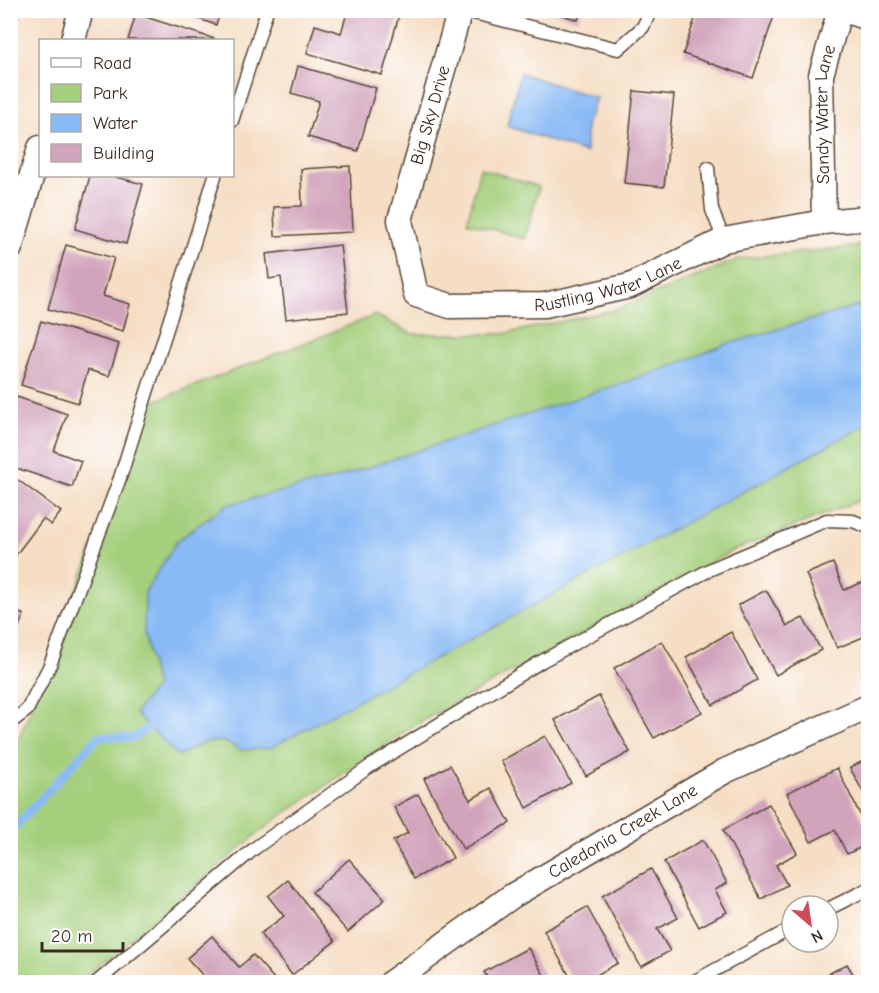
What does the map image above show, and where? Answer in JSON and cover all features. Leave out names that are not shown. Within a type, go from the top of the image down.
[{"type":"street","points":[[73,39],[81,10]]},
{"type":"street","name":"Big Sky Drive","points":[[400,220],[461,10]]},
{"type":"street","name":"Sandy Water Lane","points":[[824,222],[821,75],[840,13]]},
{"type":"street","points":[[10,248],[39,151]]},
{"type":"street","name":"Rustling Water Lane","points":[[400,220],[416,295],[450,306],[545,305],[630,286],[724,240],[824,222],[868,218]]},
{"type":"street","name":"Caledonia Creek Lane","points":[[392,982],[512,896],[725,771],[868,707]]},
{"type":"lane","points":[[234,115],[267,10]]},
{"type":"lane","points":[[461,10],[618,49],[643,27],[651,10]]},
{"type":"lane","points":[[840,13],[868,24]]},
{"type":"lane","points":[[708,168],[712,210],[724,240]]},
{"type":"lane","points":[[10,723],[27,710],[50,665],[116,489],[215,177]]},
{"type":"lane","points":[[97,982],[255,848],[369,767],[542,661],[711,569],[826,520],[853,521],[868,527]]},
{"type":"lane","points":[[840,903],[868,889]]},
{"type":"lane","points":[[693,982],[780,935]]},
{"type":"green space","points":[[480,168],[539,187],[525,239],[467,222]]},
{"type":"green space","points":[[868,245],[868,497],[732,551],[413,726],[268,825],[79,982],[11,982],[10,748],[16,746],[150,403],[376,315],[412,334],[503,334],[618,309],[739,259]]},
{"type":"water","points":[[520,73],[596,98],[586,126],[586,153],[507,126]]},
{"type":"water","points":[[868,303],[868,424],[270,748],[241,750],[223,741],[204,742],[178,756],[135,713],[156,686],[144,633],[145,592],[177,541],[226,505],[333,479],[664,369],[724,345]]},
{"type":"building","points":[[10,10],[20,10],[11,37],[10,37]]},
{"type":"building","points":[[174,10],[221,10],[216,25]]},
{"type":"building","points":[[348,10],[400,12],[382,75],[307,53],[315,25],[341,33]]},
{"type":"building","points":[[547,10],[581,10],[578,20]]},
{"type":"building","points":[[698,10],[776,10],[753,78],[683,54]]},
{"type":"building","points":[[136,14],[215,39],[128,39]]},
{"type":"building","points":[[298,66],[376,88],[358,151],[308,137],[319,101],[291,93]]},
{"type":"building","points":[[634,91],[674,95],[664,187],[624,183]]},
{"type":"building","points":[[350,166],[353,232],[275,236],[274,207],[302,206],[301,169]]},
{"type":"building","points":[[90,177],[116,177],[143,184],[126,244],[75,229]]},
{"type":"building","points":[[66,245],[114,258],[103,296],[130,304],[123,331],[48,309]]},
{"type":"building","points":[[340,245],[348,312],[286,319],[281,277],[269,279],[266,254]]},
{"type":"building","points":[[41,321],[119,344],[109,376],[88,370],[78,403],[21,385]]},
{"type":"building","points":[[17,397],[67,414],[54,451],[81,461],[72,487],[10,466],[10,416]]},
{"type":"building","points":[[10,474],[61,512],[51,525],[43,519],[12,560]]},
{"type":"building","points":[[833,563],[844,590],[868,580],[868,635],[837,648],[806,574]]},
{"type":"building","points":[[766,590],[787,626],[803,618],[821,650],[776,675],[738,605]]},
{"type":"building","points":[[10,609],[24,615],[10,645]]},
{"type":"building","points":[[731,632],[757,680],[713,705],[686,657]]},
{"type":"building","points":[[662,641],[702,712],[654,738],[614,668]]},
{"type":"building","points":[[599,696],[630,752],[586,776],[555,720]]},
{"type":"building","points":[[545,736],[571,783],[527,808],[501,761]]},
{"type":"building","points":[[868,758],[868,801],[850,768]]},
{"type":"building","points":[[450,765],[470,800],[491,788],[510,823],[463,849],[424,779]]},
{"type":"building","points":[[837,768],[868,831],[868,844],[847,854],[835,830],[811,842],[787,793]]},
{"type":"building","points":[[418,794],[453,858],[414,879],[393,841],[408,833],[394,807]]},
{"type":"building","points":[[769,804],[797,853],[776,865],[787,885],[761,899],[723,830]]},
{"type":"building","points":[[703,840],[727,883],[715,890],[727,912],[699,927],[664,862]]},
{"type":"building","points":[[349,859],[385,899],[348,932],[312,892]]},
{"type":"building","points":[[651,869],[678,918],[657,929],[670,951],[641,967],[602,896]]},
{"type":"building","points":[[288,880],[335,941],[292,975],[260,934],[284,916],[268,896]]},
{"type":"building","points":[[587,907],[618,963],[584,982],[573,982],[544,931]]},
{"type":"building","points":[[212,936],[239,967],[253,955],[277,982],[209,982],[187,958]]},
{"type":"building","points":[[528,948],[548,982],[490,982],[484,972]]},
{"type":"building","points":[[847,964],[858,982],[813,982]]},
{"type":"waterway","points":[[10,832],[99,736],[134,738],[157,721]]}]
